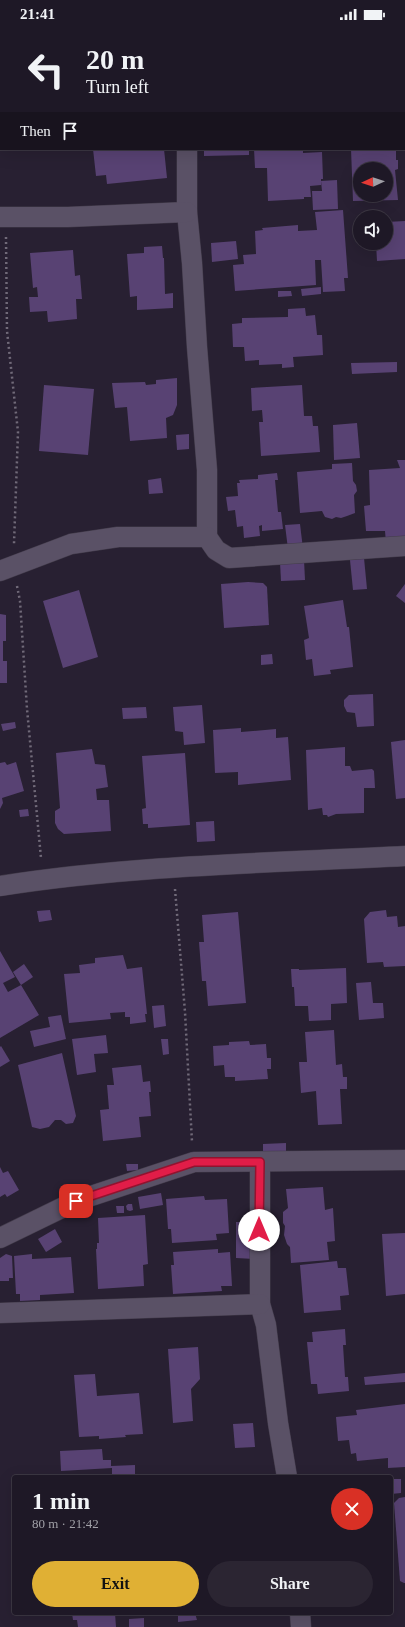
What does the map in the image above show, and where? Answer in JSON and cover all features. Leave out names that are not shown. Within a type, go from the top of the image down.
[{"type":"street","points":[[187,150],[187,212],[207,470],[207,537],[216,550],[229,558],[405,546]]},
{"type":"street","points":[[0,217],[68,217],[187,212]]},
{"type":"street","points":[[0,571],[71,544],[118,537],[207,537]]},
{"type":"street","points":[[0,886],[43,879],[173,868],[405,856]]},
{"type":"street","points":[[0,1238],[76,1201],[194,1162],[405,1160]]},
{"type":"street","points":[[260,1162],[260,1304],[266,1325],[278,1423],[287,1475]]},
{"type":"street","points":[[0,1313],[260,1304]]},
{"type":"street","points":[[300,1615],[301,1627]]},
{"type":"path","points":[[173,868],[185,1012],[194,1162]]},
{"type":"building","points":[[93,150],[164,150],[167,178],[107,184],[106,175],[96,176]]},
{"type":"building","points":[[204,150],[249,150],[249,155],[204,156]]},
{"type":"building","points":[[254,150],[303,150],[303,153],[322,152],[323,179],[321,179],[321,185],[310,186],[311,197],[304,197],[304,199],[268,201],[267,168],[255,168]]},
{"type":"building","points":[[351,150],[396,150],[398,169],[395,170],[398,200],[393,200],[393,162],[353,162],[353,201]]},
{"type":"building","points":[[337,180],[338,209],[313,210],[312,191],[322,191],[321,181]]},
{"type":"building","points":[[343,210],[348,278],[344,278],[345,291],[323,292],[321,260],[315,260],[316,285],[235,291],[233,265],[244,264],[243,255],[256,254],[255,231],[263,230],[262,228],[298,225],[298,231],[317,230],[315,212]]},
{"type":"building","points":[[405,221],[405,259],[377,261],[376,250],[393,250],[393,222]]},
{"type":"building","points":[[236,241],[238,259],[212,262],[211,243]]},
{"type":"building","points":[[162,246],[164,258],[165,294],[173,293],[173,308],[137,310],[137,296],[130,297],[127,254],[144,253],[144,247]]},
{"type":"building","points":[[73,250],[75,276],[80,275],[82,299],[76,299],[77,319],[48,322],[47,311],[30,312],[29,297],[38,297],[37,287],[33,288],[30,253]]},
{"type":"building","points":[[321,287],[321,294],[302,296],[301,289]]},
{"type":"building","points":[[278,291],[291,291],[292,296],[278,297]]},
{"type":"building","points":[[305,308],[306,316],[315,315],[317,335],[322,335],[323,355],[293,357],[294,367],[282,368],[282,364],[259,365],[259,360],[245,361],[244,347],[233,347],[232,324],[242,323],[242,318],[288,317],[288,309]]},
{"type":"building","points":[[397,362],[397,372],[352,374],[351,363]]},
{"type":"building","points":[[177,378],[177,405],[173,415],[166,418],[167,438],[130,441],[127,407],[115,408],[112,383],[145,382],[146,385],[156,384],[156,380]]},
{"type":"building","points":[[44,385],[94,389],[88,455],[39,451]]},
{"type":"building","points":[[302,385],[304,416],[312,416],[313,426],[318,426],[320,452],[261,456],[259,422],[263,422],[262,410],[252,411],[251,388]]},
{"type":"building","points":[[357,423],[360,458],[334,460],[333,425]]},
{"type":"building","points":[[189,434],[189,449],[177,450],[176,435]]},
{"type":"building","points":[[397,460],[405,460],[405,541],[386,543],[385,531],[366,531],[364,506],[370,505],[369,470],[400,468]]},
{"type":"building","points":[[352,463],[353,481],[356,485],[357,491],[354,495],[355,513],[341,518],[336,517],[332,519],[325,517],[322,511],[300,513],[297,472],[332,469],[332,464]]},
{"type":"building","points":[[277,473],[278,480],[275,480],[278,512],[281,512],[283,529],[262,531],[262,525],[259,526],[260,536],[244,538],[243,526],[237,527],[235,510],[228,511],[226,497],[238,496],[237,483],[240,483],[239,480],[258,479],[258,475]]},
{"type":"building","points":[[161,478],[163,493],[149,494],[148,480]]},
{"type":"building","points":[[300,524],[303,549],[288,549],[285,525]]},
{"type":"building","points":[[364,558],[367,589],[353,590],[350,560]]},
{"type":"building","points":[[304,560],[305,580],[281,581],[280,562]]},
{"type":"building","points":[[248,582],[263,583],[267,587],[269,625],[224,628],[221,584]]},
{"type":"building","points":[[405,584],[405,603],[396,596]]},
{"type":"building","points":[[79,590],[98,657],[63,668],[43,601]]},
{"type":"building","points":[[343,600],[347,627],[349,627],[353,667],[330,670],[331,674],[314,676],[312,659],[306,660],[304,640],[309,638],[304,606]]},
{"type":"building","points":[[0,614],[6,615],[6,641],[3,641],[3,661],[7,661],[7,683],[0,683]]},
{"type":"building","points":[[272,654],[273,664],[261,665],[261,655]]},
{"type":"building","points":[[373,694],[374,726],[357,727],[355,713],[347,712],[344,706],[344,700],[349,695]]},
{"type":"building","points":[[202,705],[205,743],[184,745],[183,732],[175,731],[173,707]]},
{"type":"building","points":[[146,707],[147,718],[123,719],[122,708]]},
{"type":"building","points":[[15,722],[16,728],[3,731],[1,724]]},
{"type":"building","points":[[241,728],[241,732],[276,729],[276,738],[288,737],[291,780],[238,785],[238,772],[215,773],[213,730]]},
{"type":"building","points":[[405,740],[405,798],[396,799],[391,742]]},
{"type":"building","points":[[345,747],[345,766],[350,766],[352,771],[372,769],[374,771],[375,788],[364,788],[364,813],[336,814],[328,817],[327,815],[323,815],[322,808],[308,810],[306,750]]},
{"type":"building","points":[[92,749],[95,764],[105,765],[108,787],[96,789],[97,800],[109,800],[111,831],[64,834],[58,829],[55,823],[55,811],[60,808],[56,753]]},
{"type":"building","points":[[185,753],[190,825],[148,828],[148,824],[143,824],[142,809],[146,808],[142,756]]},
{"type":"building","points":[[5,762],[7,765],[16,762],[24,791],[2,798],[3,803],[0,809],[0,763]]},
{"type":"building","points":[[28,809],[29,816],[20,817],[19,810]]},
{"type":"building","points":[[214,821],[215,841],[197,842],[196,822]]},
{"type":"building","points":[[50,910],[52,920],[39,922],[37,911]]},
{"type":"building","points":[[386,910],[387,917],[397,916],[398,927],[405,926],[405,966],[384,967],[383,962],[367,963],[364,919],[370,912]]},
{"type":"building","points":[[238,912],[246,1003],[208,1006],[206,981],[202,981],[199,942],[204,942],[202,915]]},
{"type":"building","points":[[0,951],[15,977],[3,983],[8,992],[21,985],[39,1015],[0,1038]]},
{"type":"building","points":[[123,955],[127,969],[142,967],[147,1014],[145,1014],[146,1022],[130,1024],[130,1017],[125,1017],[125,1012],[110,1013],[111,1019],[69,1023],[64,974],[80,973],[79,965],[95,963],[95,958]]},
{"type":"building","points":[[24,964],[33,977],[21,985],[13,972]]},
{"type":"building","points":[[346,968],[347,1003],[331,1004],[331,1020],[309,1021],[308,1006],[295,1006],[291,969]]},
{"type":"building","points":[[371,982],[373,1003],[383,1003],[384,1018],[359,1020],[356,983]]},
{"type":"building","points":[[164,1005],[166,1026],[154,1028],[152,1006]]},
{"type":"building","points":[[61,1015],[66,1039],[34,1047],[30,1031],[50,1027],[48,1017]]},
{"type":"building","points":[[334,1030],[336,1065],[342,1064],[343,1077],[347,1077],[347,1089],[340,1089],[342,1124],[318,1125],[316,1091],[301,1093],[299,1062],[307,1062],[305,1032]]},
{"type":"building","points":[[106,1035],[108,1053],[94,1054],[96,1072],[77,1075],[72,1039]]},
{"type":"building","points":[[161,1039],[168,1039],[169,1054],[163,1055]]},
{"type":"building","points":[[249,1041],[250,1045],[266,1044],[267,1058],[271,1058],[271,1069],[267,1069],[268,1079],[235,1081],[235,1077],[225,1077],[224,1065],[214,1066],[213,1046],[229,1045],[229,1042]]},
{"type":"building","points":[[1,1046],[10,1061],[0,1067],[0,1047]]},
{"type":"building","points":[[62,1053],[76,1116],[73,1123],[66,1124],[61,1120],[55,1120],[49,1127],[40,1129],[32,1127],[18,1065]]},
{"type":"building","points":[[141,1065],[143,1082],[150,1081],[151,1092],[149,1092],[151,1116],[139,1117],[141,1137],[103,1141],[100,1110],[109,1109],[107,1085],[114,1085],[112,1068]]},
{"type":"building","points":[[286,1143],[286,1158],[263,1159],[263,1144]]},
{"type":"building","points":[[126,1164],[138,1164],[138,1170],[127,1171]]},
{"type":"building","points":[[0,1167],[3,1173],[8,1171],[19,1190],[7,1197],[5,1194],[0,1197]]},
{"type":"building","points":[[323,1187],[325,1210],[333,1208],[335,1241],[327,1242],[329,1260],[291,1263],[290,1247],[287,1244],[284,1235],[285,1226],[283,1223],[283,1212],[288,1208],[286,1189]]},
{"type":"building","points":[[161,1193],[163,1205],[140,1209],[138,1197]]},
{"type":"building","points":[[204,1196],[205,1200],[227,1199],[229,1233],[216,1234],[217,1240],[172,1243],[171,1229],[168,1229],[166,1199]]},
{"type":"building","points":[[128,1204],[132,1204],[133,1210],[127,1210],[126,1206]]},
{"type":"building","points":[[116,1206],[124,1206],[124,1213],[117,1213]]},
{"type":"building","points":[[145,1215],[148,1264],[143,1265],[144,1286],[98,1289],[96,1249],[97,1243],[99,1243],[98,1218]]},
{"type":"building","points":[[236,1222],[254,1222],[254,1259],[236,1258]]},
{"type":"building","points":[[55,1229],[62,1242],[46,1252],[38,1239]]},
{"type":"building","points":[[405,1233],[405,1294],[386,1296],[382,1234]]},
{"type":"building","points":[[218,1249],[218,1253],[230,1252],[232,1286],[221,1286],[222,1291],[173,1294],[171,1265],[174,1265],[173,1252]]},
{"type":"building","points":[[6,1254],[12,1256],[13,1278],[9,1278],[9,1281],[0,1281],[0,1258]]},
{"type":"building","points":[[32,1254],[32,1259],[71,1257],[74,1293],[40,1295],[40,1300],[20,1301],[20,1294],[16,1294],[14,1256]]},
{"type":"building","points":[[337,1261],[338,1268],[346,1268],[349,1295],[340,1296],[341,1310],[304,1313],[300,1265]]},
{"type":"building","points":[[345,1329],[346,1345],[343,1345],[345,1377],[348,1377],[349,1391],[318,1394],[317,1384],[311,1384],[307,1342],[313,1342],[312,1332]]},
{"type":"building","points":[[198,1347],[200,1379],[191,1389],[193,1421],[173,1423],[168,1349]]},
{"type":"building","points":[[405,1373],[405,1382],[365,1385],[364,1377]]},
{"type":"building","points":[[95,1374],[97,1396],[139,1393],[143,1434],[99,1439],[99,1436],[79,1437],[74,1375]]},
{"type":"building","points":[[405,1404],[405,1467],[388,1468],[388,1458],[357,1461],[356,1453],[351,1454],[349,1440],[338,1441],[336,1417],[357,1415],[356,1410]]},
{"type":"building","points":[[253,1423],[255,1447],[235,1448],[233,1424]]},
{"type":"building","points":[[102,1449],[103,1460],[111,1460],[111,1466],[135,1465],[135,1475],[112,1475],[112,1468],[61,1471],[60,1451]]},
{"type":"building","points":[[393,1479],[401,1479],[401,1493],[393,1494]]},
{"type":"building","points":[[405,1497],[404,1583],[400,1581],[394,1503],[399,1498]]},
{"type":"building","points":[[72,1615],[115,1615],[116,1627],[78,1627],[77,1620],[73,1620]]},
{"type":"building","points":[[178,1615],[196,1615],[197,1620],[178,1622]]},
{"type":"building","points":[[144,1618],[144,1627],[129,1627],[129,1619]]},
{"type":"route","points":[[76,1201],[194,1162],[260,1162],[259,1230]]}]
